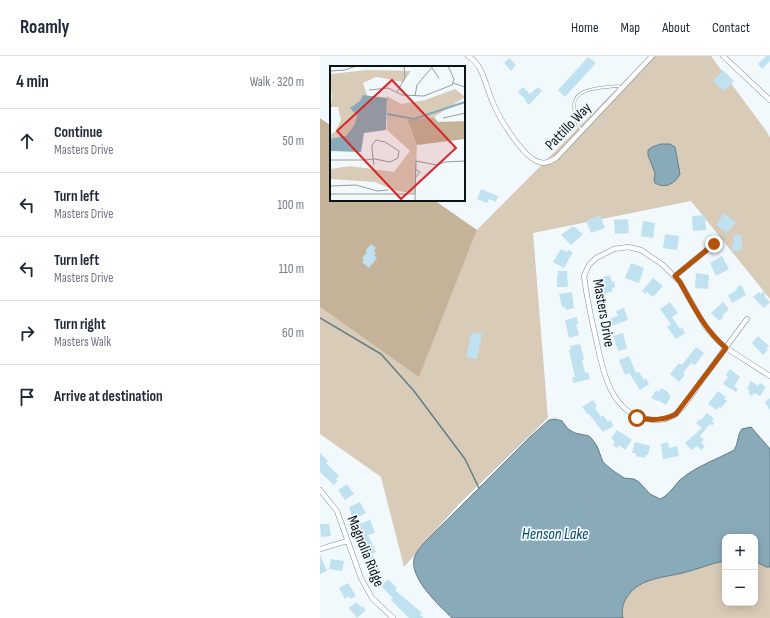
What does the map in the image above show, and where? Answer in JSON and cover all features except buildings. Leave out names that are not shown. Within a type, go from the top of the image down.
[{"type":"street","name":"Pattillo Way","points":[[468,56],[472,58],[477,66],[487,86],[494,106],[506,127],[522,148],[533,159],[544,163],[550,162],[556,158],[652,56]]},
{"type":"street","points":[[723,56],[770,100]]},
{"type":"street","points":[[675,276],[714,244]]},
{"type":"street","name":"Masters Drive","points":[[747,319],[726,348],[676,414],[667,418],[653,420],[637,418],[618,401],[610,389],[604,373],[594,334],[584,276],[589,265],[596,258],[606,252],[628,247],[641,250],[664,265],[675,276],[680,282],[705,326],[717,340],[726,348],[770,376]]},
{"type":"street","name":"Magnolia Ridge","points":[[320,490],[337,510],[347,541],[368,592],[372,598],[393,618]]},
{"type":"street","points":[[320,549],[347,541]]},
{"type":"lane","points":[[582,131],[576,122],[574,114],[574,101],[577,95],[587,91],[618,86],[622,88]]},
{"type":"shaded area","points":[[649,56],[711,56],[770,138],[770,299],[691,201],[533,233],[548,418],[458,505],[404,567],[381,477],[320,434],[320,307],[419,376],[477,230]]},
{"type":"shaded area","points":[[320,118],[330,125],[330,201],[435,201],[477,230],[419,377],[320,307]]},
{"type":"shaded area","points":[[722,549],[722,606],[758,606],[758,554],[770,557],[770,618],[621,618],[627,579]]},
{"type":"water","points":[[661,144],[670,144],[675,147],[680,174],[673,183],[662,186],[655,183],[655,173],[648,155],[648,150]]},
{"type":"water","name":"Henson Lake","points":[[555,419],[562,421],[568,429],[575,433],[589,436],[597,446],[603,462],[612,470],[624,478],[634,479],[639,482],[650,494],[660,499],[663,498],[686,475],[734,450],[742,429],[751,427],[770,449],[770,567],[766,567],[758,563],[758,534],[722,534],[722,562],[646,582],[632,590],[627,597],[623,604],[623,618],[452,618],[433,599],[416,575],[414,567],[415,555],[424,543],[530,437],[549,420]]},
{"type":"waterway","points":[[320,318],[381,354],[414,391],[465,459],[479,488]]},
{"type":"route","points":[[637,418],[653,420],[667,418],[676,414],[726,348],[705,326],[680,282],[675,276],[714,244]]}]
